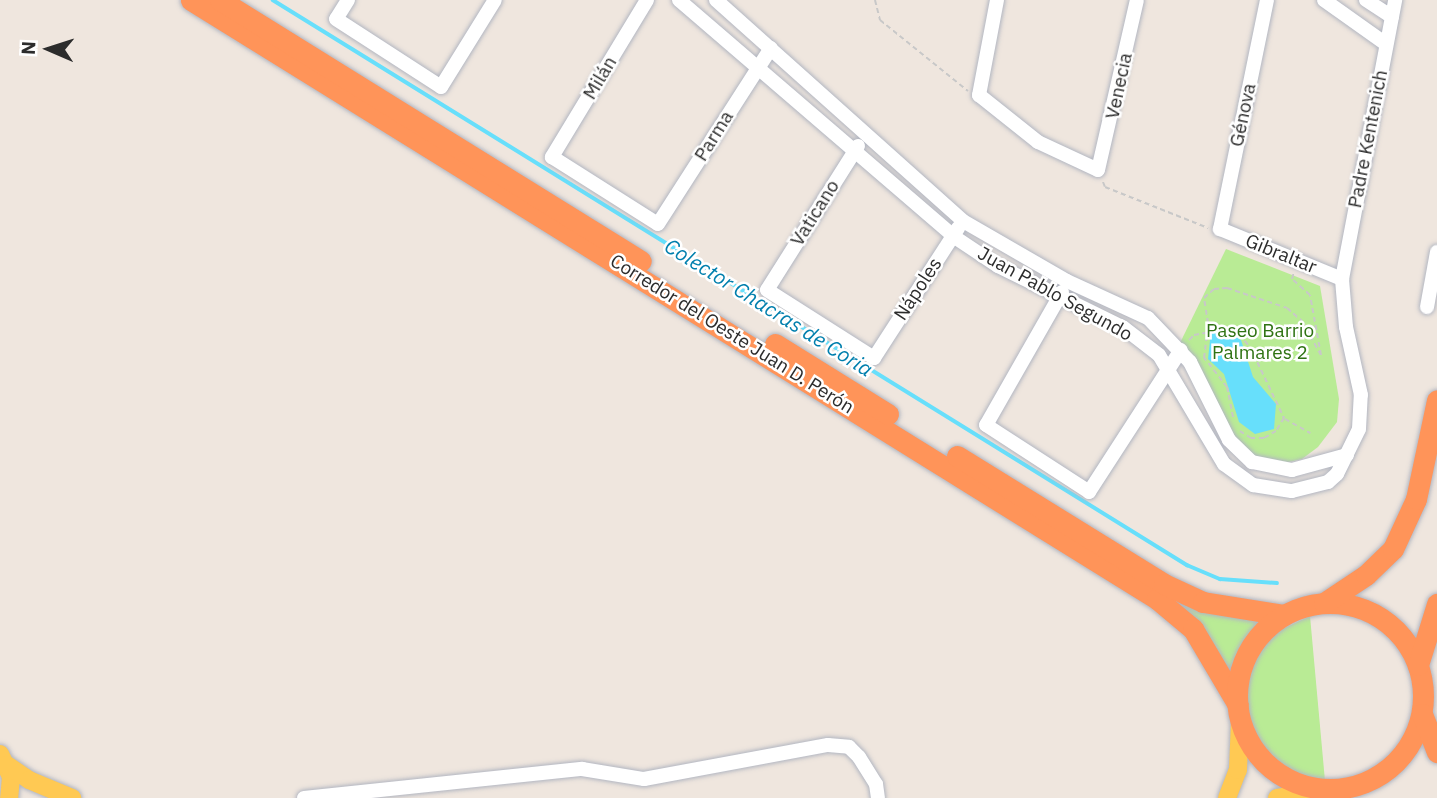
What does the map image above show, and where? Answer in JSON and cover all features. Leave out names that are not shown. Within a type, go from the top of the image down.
[{"type":"highway","name":"Corredor del Oeste Juan D. Perón","points":[[191,0],[1157,599],[1194,629],[1239,712]]},
{"type":"highway","name":"Corredor del Oeste Juan D. Perón","points":[[220,0],[1164,584],[1202,602],[1283,615]]},
{"type":"highway","points":[[1371,798],[1340,789],[1300,784],[1275,771],[1250,743],[1239,712],[1239,678],[1247,653],[1263,631],[1283,615],[1324,603],[1366,575],[1393,549],[1416,499],[1437,400]]},
{"type":"highway","points":[[1324,603],[1358,607],[1389,623],[1418,665]]},
{"type":"highway","points":[[1437,604],[1418,665],[1422,714],[1437,752]]},
{"type":"highway","points":[[1340,789],[1373,779],[1395,763],[1412,740],[1422,714]]},
{"type":"main road","points":[[1227,798],[1239,761],[1239,712]]},
{"type":"main road","points":[[4,759],[9,798]]},
{"type":"main road","points":[[4,759],[29,780],[72,798]]},
{"type":"main road","points":[[1277,798],[1340,789]]},
{"type":"street","points":[[348,0],[336,19],[441,87],[495,0]]},
{"type":"street","name":"Milán","points":[[647,0],[552,157],[658,224]]},
{"type":"street","name":"Juan Pablo Segundo","points":[[679,0],[953,236],[1059,299],[1124,328],[1169,368],[1224,464],[1253,485],[1309,489],[1328,482],[1347,455],[1359,429],[1361,395],[1346,327],[1342,279]]},
{"type":"street","name":"Juan Pablo Segundo","points":[[716,0],[963,221],[1067,281],[1133,308],[1181,350],[1229,440],[1252,462],[1292,471],[1347,455]]},
{"type":"street","points":[[998,0],[979,95],[1038,142],[1098,170]]},
{"type":"street","name":"Venecia","points":[[1098,170],[1137,0]]},
{"type":"street","name":"Génova","points":[[1220,229],[1266,0]]},
{"type":"street","points":[[1324,0],[1386,44]]},
{"type":"street","points":[[1366,0],[1392,18]]},
{"type":"street","name":"Padre Kentenich","points":[[1342,279],[1395,0]]},
{"type":"street","name":"Parma","points":[[658,224],[771,48]]},
{"type":"street","name":"Vaticano","points":[[865,136],[767,290],[874,358]]},
{"type":"street","name":"Nápoles","points":[[874,358],[963,221]]},
{"type":"street","name":"Gibraltar","points":[[1220,229],[1342,279]]},
{"type":"street","points":[[1427,307],[1437,252]]},
{"type":"street","points":[[1067,281],[986,425],[1089,492],[1181,350]]},
{"type":"street","points":[[304,798],[582,769],[645,779],[828,745],[849,747],[859,757],[876,785],[878,798]]},
{"type":"path","points":[[875,0],[880,20],[961,89],[979,95]]},
{"type":"path","points":[[1098,170],[1105,187],[1196,226],[1220,229]]},
{"type":"path","points":[[1234,421],[1227,387],[1205,358],[1208,332],[1204,298],[1214,289],[1227,288],[1287,308],[1302,321],[1321,355],[1310,295],[1292,279],[1298,261]]},
{"type":"path","points":[[1181,350],[1194,335],[1233,328],[1240,333],[1284,418],[1310,433]]},
{"type":"path","points":[[1238,430],[1251,438],[1264,438],[1276,431],[1284,418]]},
{"type":"green space","name":"Paseo Barrio Palmares 2","points":[[1226,249],[1320,286],[1339,399],[1337,422],[1318,447],[1302,459],[1280,464],[1256,460],[1233,444],[1179,345]]},
{"type":"green space","points":[[1158,589],[1265,618],[1244,641],[1228,675]]},
{"type":"green space","points":[[1310,616],[1325,781],[1293,774],[1270,758],[1253,734],[1245,708],[1247,679],[1258,652],[1278,631]]},
{"type":"water","points":[[1224,329],[1241,340],[1253,377],[1276,404],[1274,429],[1255,434],[1239,422],[1224,374],[1208,359],[1211,331]]},
{"type":"waterway","name":"Colector Chacras de Coria","points":[[273,0],[1187,565],[1220,579],[1277,583]]}]
